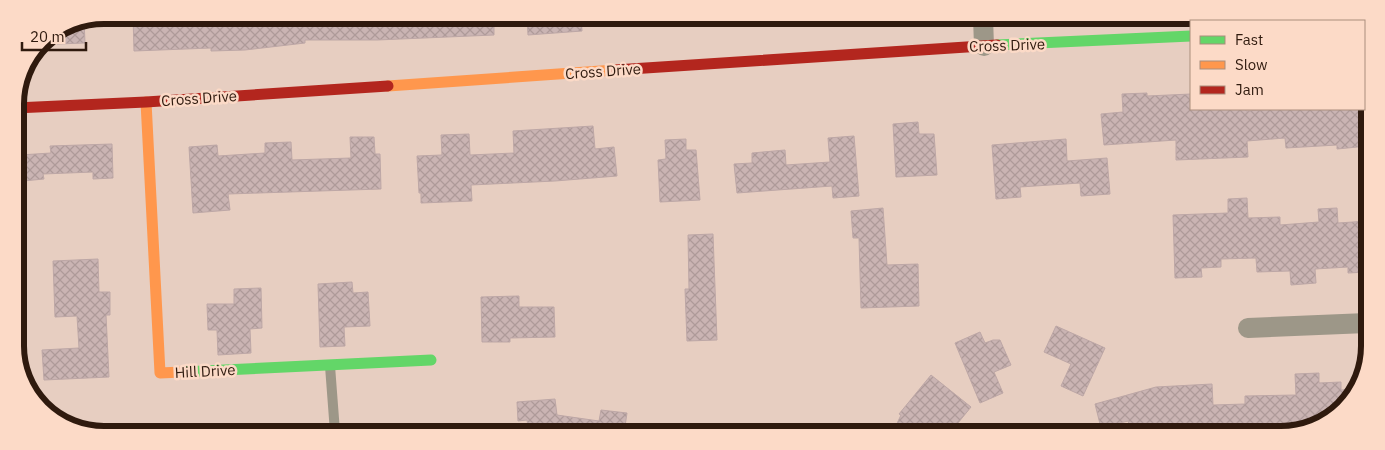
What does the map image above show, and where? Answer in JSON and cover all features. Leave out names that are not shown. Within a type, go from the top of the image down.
[{"type":"street","points":[[983,24],[984,46]]},
{"type":"street","name":"Cross Drive","points":[[24,108],[146,102],[984,46],[1190,36]]},
{"type":"street","name":"Hill Drive","points":[[146,102],[160,373],[431,360]]},
{"type":"street","points":[[1248,328],[1361,323]]},
{"type":"lane","points":[[330,365],[334,426]]},
{"type":"building","points":[[133,24],[494,24],[494,35],[377,40],[305,40],[305,43],[245,50],[211,51],[211,48],[134,51]]},
{"type":"building","points":[[527,24],[582,24],[582,31],[528,35]]},
{"type":"building","points":[[84,26],[85,43],[57,44],[57,39],[60,37]]},
{"type":"building","points":[[1147,93],[1147,96],[1190,94],[1190,110],[1361,110],[1361,147],[1337,149],[1337,145],[1286,148],[1285,138],[1247,141],[1248,157],[1176,160],[1176,140],[1104,145],[1101,114],[1123,112],[1122,94]]},
{"type":"building","points":[[918,122],[919,134],[934,134],[937,175],[896,177],[893,124]]},
{"type":"building","points":[[593,126],[595,149],[614,147],[617,176],[471,185],[472,201],[421,203],[417,156],[442,155],[441,135],[469,134],[470,155],[514,153],[513,131]]},
{"type":"building","points":[[854,136],[859,196],[833,198],[832,186],[737,193],[734,164],[752,163],[752,153],[785,150],[786,165],[830,162],[828,138]]},
{"type":"building","points":[[350,137],[374,137],[375,154],[380,154],[381,189],[228,194],[230,210],[193,213],[189,147],[217,145],[218,156],[265,153],[265,143],[291,142],[292,160],[351,158]]},
{"type":"building","points":[[686,139],[686,150],[696,150],[700,200],[660,202],[658,160],[666,159],[665,140]]},
{"type":"building","points":[[1066,139],[1067,161],[1107,158],[1110,194],[1081,196],[1080,183],[1020,187],[1021,197],[996,199],[992,145]]},
{"type":"building","points":[[112,144],[113,178],[93,179],[93,172],[43,174],[44,179],[24,181],[24,155],[51,153],[50,146]]},
{"type":"building","points":[[1247,198],[1248,218],[1280,217],[1280,225],[1319,222],[1318,209],[1337,208],[1338,223],[1361,221],[1361,272],[1348,273],[1348,267],[1315,269],[1316,283],[1291,285],[1290,271],[1257,272],[1256,258],[1221,259],[1221,267],[1201,268],[1202,277],[1175,278],[1173,215],[1228,213],[1228,199]]},
{"type":"building","points":[[883,208],[887,265],[918,264],[919,306],[861,308],[859,238],[853,238],[851,211]]},
{"type":"building","points":[[713,234],[717,340],[687,341],[685,289],[689,289],[688,235]]},
{"type":"building","points":[[98,259],[99,292],[110,292],[110,315],[106,315],[109,377],[44,380],[42,350],[79,348],[77,316],[55,317],[53,261]]},
{"type":"building","points":[[352,282],[353,293],[368,292],[370,326],[344,327],[345,346],[320,347],[318,284]]},
{"type":"building","points":[[261,288],[262,328],[250,329],[251,353],[218,355],[217,330],[208,330],[207,304],[234,304],[234,289]]},
{"type":"building","points":[[519,296],[519,307],[554,307],[555,337],[510,338],[510,342],[482,342],[481,297]]},
{"type":"building","points":[[1056,326],[1105,348],[1083,396],[1061,386],[1071,364],[1044,352]]},
{"type":"building","points":[[980,332],[985,343],[1000,340],[1011,365],[994,372],[1003,393],[980,403],[955,343]]},
{"type":"building","points":[[1319,373],[1319,383],[1341,382],[1341,390],[1348,389],[1330,410],[1302,424],[1286,426],[1130,426],[1128,421],[1100,426],[1095,404],[1156,387],[1212,384],[1213,405],[1245,404],[1245,396],[1296,395],[1295,374]]},
{"type":"building","points":[[931,375],[971,407],[956,426],[896,426],[901,415],[899,414]]},
{"type":"building","points":[[555,399],[557,415],[599,421],[601,410],[627,413],[625,426],[528,426],[527,420],[518,421],[517,402]]},
{"type":"traffic: fast","points":[[997,45],[1190,36]]},
{"type":"traffic: fast","points":[[182,372],[431,360]]},
{"type":"traffic: slow","points":[[388,86],[615,70]]},
{"type":"traffic: slow","points":[[146,102],[160,373],[182,372]]},
{"type":"traffic: jam","points":[[615,70],[997,45]]},
{"type":"traffic: jam","points":[[24,108],[146,102],[388,86]]}]
